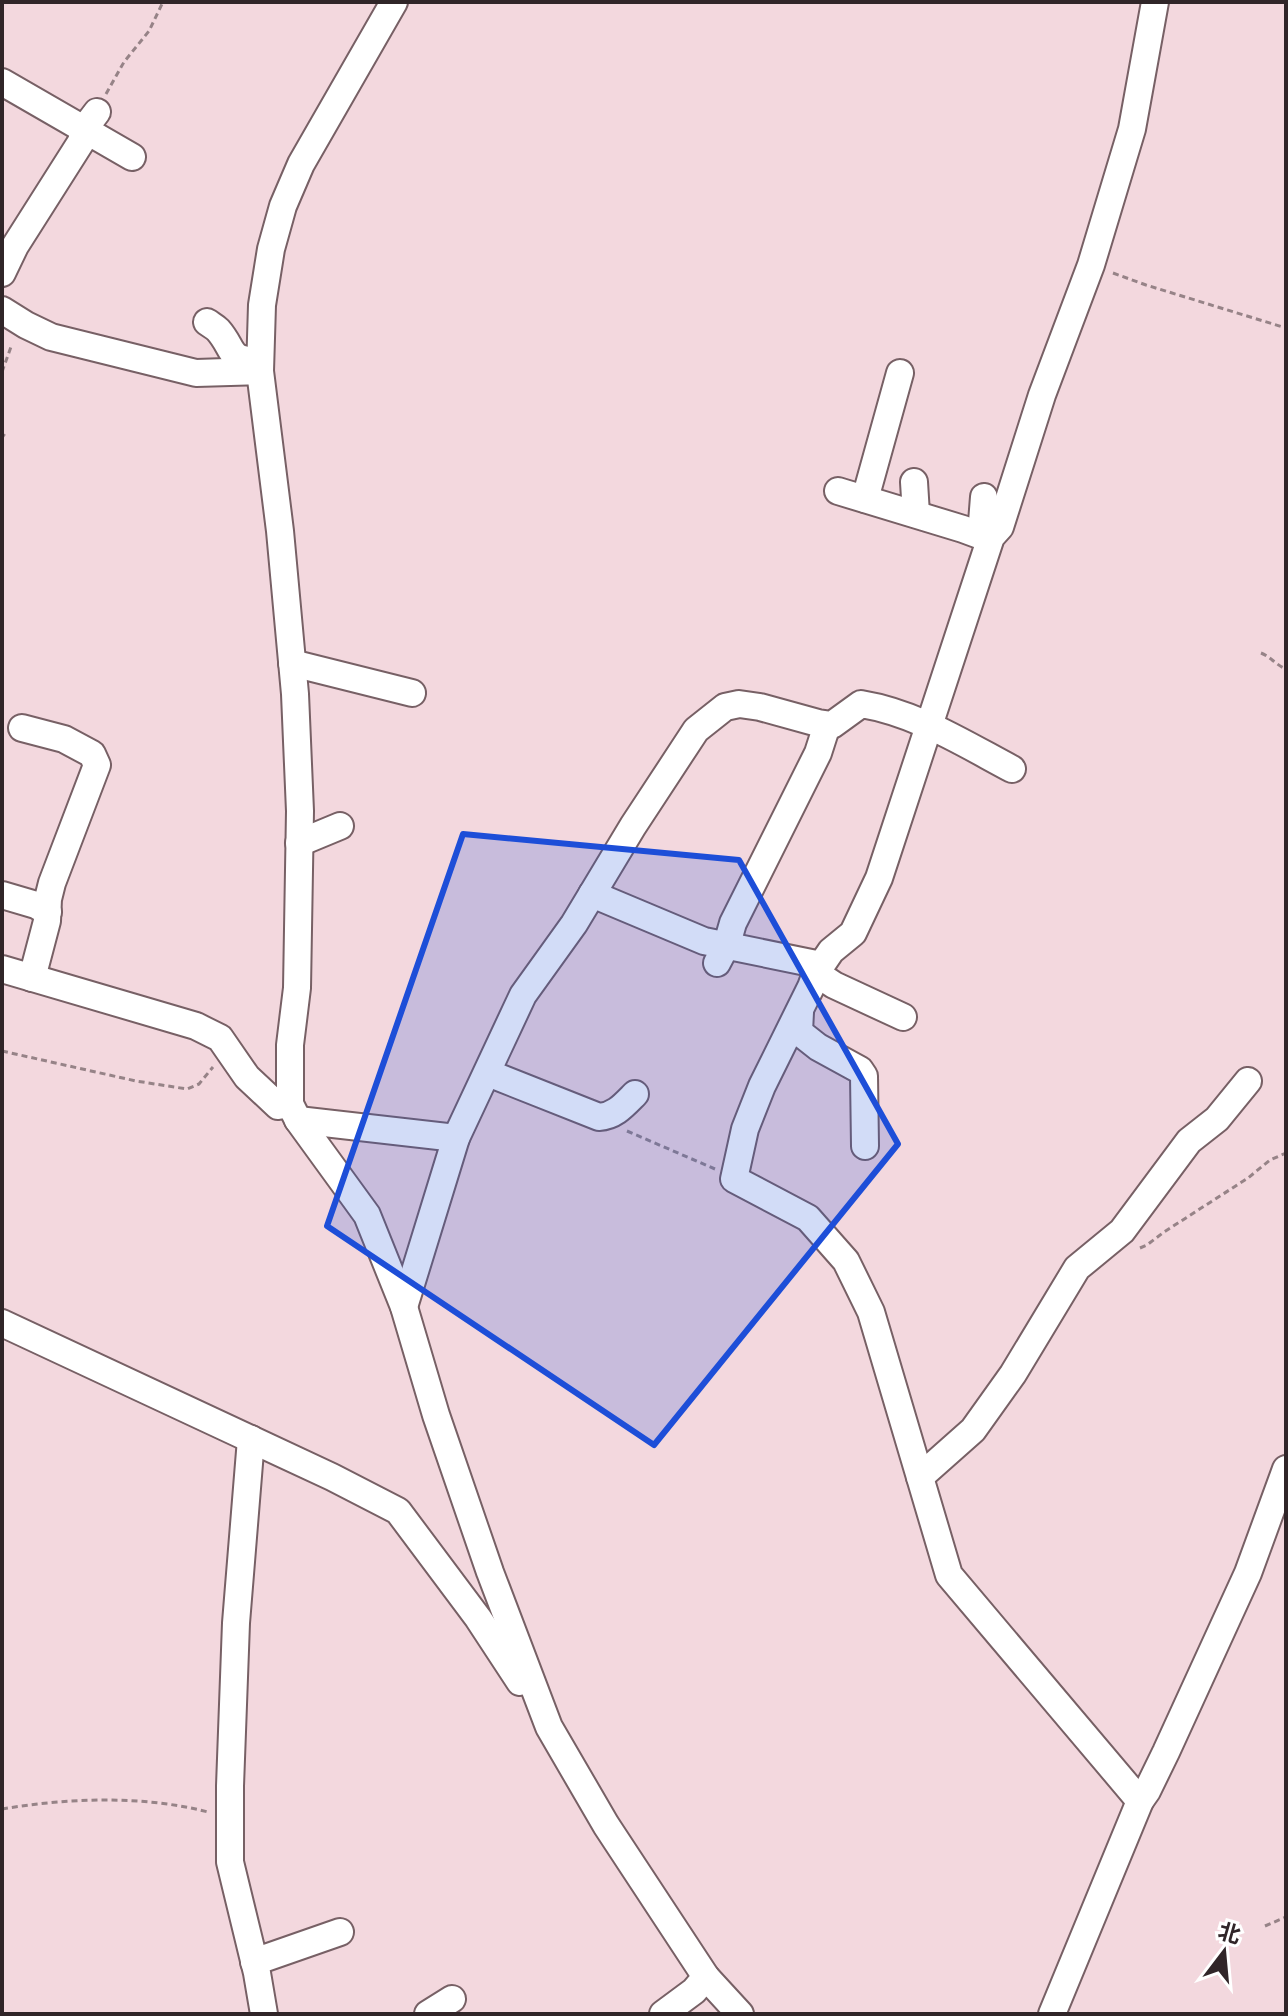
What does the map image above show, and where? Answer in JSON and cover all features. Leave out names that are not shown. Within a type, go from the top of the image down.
[{"type":"street","points":[[394,2],[301,164],[283,206],[264,291],[260,365],[292,663],[300,811],[297,988],[290,1045],[294,1112],[367,1215],[404,1307],[436,1415],[490,1572],[549,1727]]},
{"type":"street","points":[[986,537],[1000,527],[1042,395],[1091,265],[1132,129],[1155,2]]},
{"type":"street","points":[[2,82],[91,120],[132,157]]},
{"type":"street","points":[[2,273],[15,246],[81,142],[91,120]]},
{"type":"street","points":[[11,316],[51,337],[196,373],[260,365]]},
{"type":"street","points":[[207,322],[219,331],[231,351],[260,365]]},
{"type":"street","points":[[865,499],[900,373]]},
{"type":"street","points":[[914,482],[916,514]]},
{"type":"street","points":[[838,491],[986,537]]},
{"type":"street","points":[[984,497],[986,537],[930,725],[879,878],[853,933],[831,951],[818,969],[762,1086],[745,1129],[734,1179],[808,1218],[846,1261],[871,1312],[949,1575],[1140,1801]]},
{"type":"street","points":[[292,663],[412,693]]},
{"type":"street","points":[[404,1307],[456,1138],[523,995],[574,924],[696,730],[725,707],[739,704],[832,725],[861,704],[930,725],[1012,769]]},
{"type":"street","points":[[721,954],[733,923],[818,753],[827,725]]},
{"type":"street","points":[[22,728],[64,739],[92,754],[97,765],[52,883],[47,921],[32,978]]},
{"type":"street","points":[[299,843],[340,826]]},
{"type":"street","points":[[592,894],[704,941],[721,954],[818,969],[834,985],[903,1017]]},
{"type":"street","points":[[2,895],[36,905],[48,912]]},
{"type":"street","points":[[2,969],[196,1026],[220,1038],[247,1077],[278,1106],[294,1112],[456,1138]]},
{"type":"street","points":[[800,1012],[799,1032],[818,1047],[860,1070],[864,1076],[865,1146]]},
{"type":"street","points":[[488,1073],[599,1117],[608,1117],[635,1094]]},
{"type":"street","points":[[920,1477],[973,1430],[1013,1374],[1077,1268],[1122,1231],[1189,1141],[1217,1119],[1248,1081]]},
{"type":"street","points":[[2,1323],[332,1477],[398,1511],[478,1618],[549,1727],[606,1825],[706,1977],[740,2014]]},
{"type":"street","points":[[251,1439],[236,1623],[230,1862],[264,2014]]},
{"type":"street","points":[[1052,2014],[1140,1801],[1166,1752],[1248,1573],[1286,1469]]},
{"type":"street","points":[[254,1962],[340,1932]]},
{"type":"street","points":[[663,2014],[694,1991],[706,1977]]},
{"type":"street","points":[[428,2014],[452,1999]]},
{"type":"path","points":[[91,120],[124,62],[149,31],[163,2]]},
{"type":"path","points":[[1091,265],[1286,328]]},
{"type":"path","points":[[2,372],[11,316]]},
{"type":"path","points":[[1261,653],[1286,669]]},
{"type":"path","points":[[2,1051],[187,1089],[199,1084],[229,1050]]},
{"type":"path","points":[[608,1117],[625,1130],[734,1177]]},
{"type":"path","points":[[1136,1248],[1147,1245],[1270,1160],[1286,1153]]},
{"type":"path","points":[[2,1809],[134,1800],[184,1806],[230,1820]]},
{"type":"path","points":[[1265,1926],[1286,1917]]},
{"type":"highlighted area","points":[[463,834],[739,860],[898,1144],[654,1445],[327,1226]]}]
